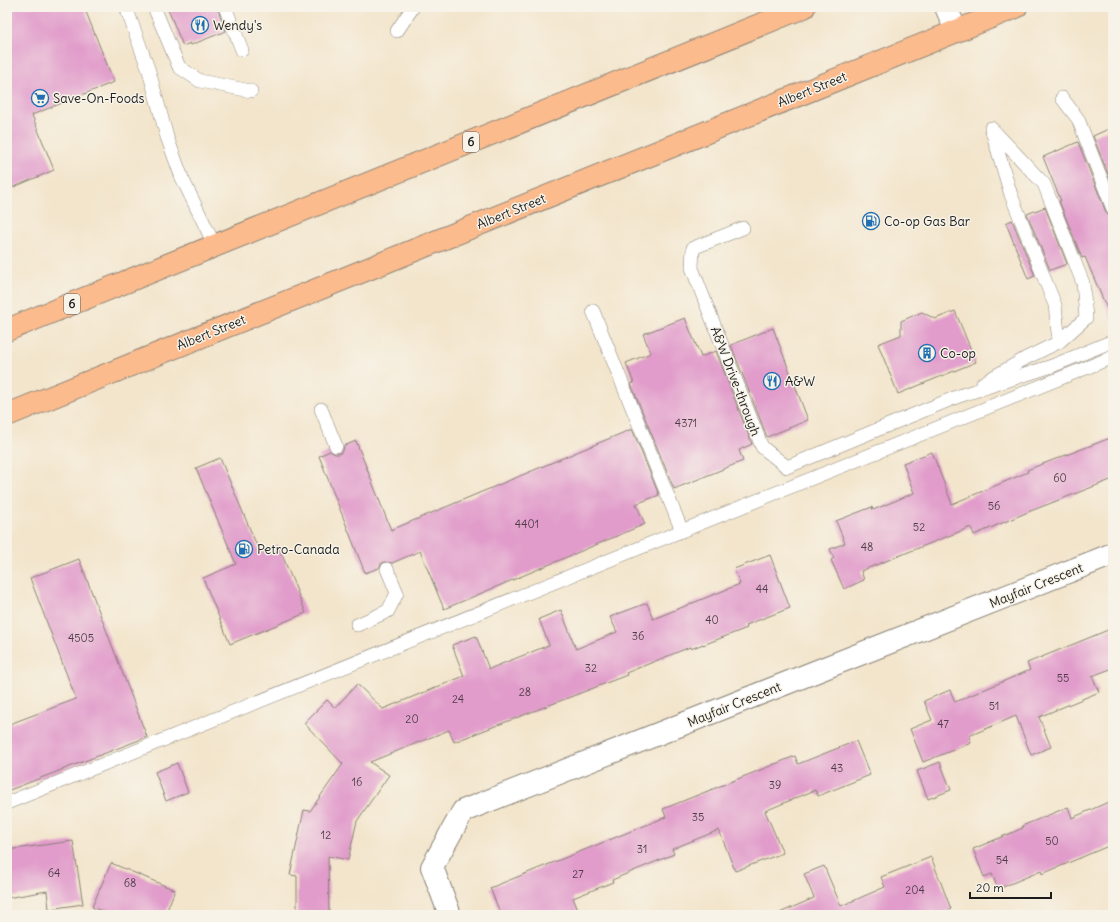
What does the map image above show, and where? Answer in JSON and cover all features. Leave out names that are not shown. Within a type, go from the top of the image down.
[{"type":"main road","name":"6","points":[[7,330],[804,7]]},
{"type":"main road","name":"Albert Street","points":[[7,415],[1016,7]]},
{"type":"street","points":[[946,7],[956,31]]},
{"type":"street","name":"Mayfair Crescent","points":[[450,915],[432,867],[463,811],[1113,554]]},
{"type":"lane","points":[[126,7],[149,71],[167,137],[182,178],[215,246]]},
{"type":"lane","points":[[154,7],[179,67],[200,81],[251,91]]},
{"type":"lane","points":[[225,7],[242,50]]},
{"type":"lane","points":[[397,31],[413,7]]},
{"type":"lane","points":[[1062,98],[1078,120],[1113,209]]},
{"type":"lane","points":[[959,396],[1026,358],[1059,342],[1086,318],[1083,283],[1044,184],[991,128],[1011,195],[1055,305],[1059,342]]},
{"type":"lane","name":"A&W Drive-through","points":[[744,228],[693,248],[692,268],[762,447],[787,467],[959,396]]},
{"type":"lane","points":[[593,311],[682,531]]},
{"type":"lane","points":[[959,396],[1052,366],[1113,341]]},
{"type":"lane","points":[[7,803],[1113,357]]},
{"type":"lane","points":[[321,409],[336,446]]},
{"type":"lane","points":[[357,625],[388,611],[397,593],[387,569]]},
{"type":"building","name":"Save-On-Foods","points":[[7,7],[84,7],[114,82],[32,115],[54,170],[7,190]]},
{"type":"building","name":"Wendy's","points":[[167,7],[217,7],[226,31],[191,45],[190,43],[183,46]]},
{"type":"building","points":[[1113,127],[1113,187],[1093,136]]},
{"type":"building","points":[[1078,142],[1106,212],[1108,215],[1113,217],[1113,323],[1085,257],[1082,258],[1043,157]]},
{"type":"building","points":[[1045,207],[1067,264],[1050,270],[1027,214]]},
{"type":"building","points":[[1012,220],[1035,276],[1028,279],[1006,223]]},
{"type":"building","name":"Co-op","points":[[955,311],[976,362],[898,394],[878,344],[901,335],[901,321],[922,312],[935,319]]},
{"type":"building","points":[[685,318],[701,357],[716,351],[752,444],[739,450],[743,461],[674,489],[631,384],[634,383],[626,363],[651,353],[643,334]]},
{"type":"building","name":"A&W","points":[[773,328],[808,420],[767,437],[731,345]]},
{"type":"building","points":[[632,429],[659,495],[636,504],[645,524],[444,609],[420,551],[392,563],[384,562],[379,568],[365,573],[319,456],[330,451],[335,454],[339,454],[343,451],[344,446],[356,441],[391,530]]},
{"type":"building","points":[[1113,437],[1113,479],[974,535],[971,527],[861,571],[864,580],[844,589],[831,560],[834,558],[830,549],[845,543],[836,521],[872,507],[873,510],[914,493],[903,463],[932,452],[952,504],[1028,472],[1027,470]]},
{"type":"building","name":"Petro-Canada","points":[[220,458],[260,553],[278,545],[306,613],[230,644],[203,578],[236,564],[196,468]]},
{"type":"building","points":[[770,555],[790,608],[746,625],[747,628],[691,649],[690,647],[626,673],[627,675],[454,742],[449,730],[370,762],[389,775],[357,821],[348,860],[328,856],[329,915],[297,915],[297,876],[290,875],[304,810],[310,811],[343,764],[304,723],[327,700],[335,708],[357,684],[383,709],[464,676],[452,645],[476,636],[489,669],[549,645],[539,619],[561,610],[576,649],[617,632],[610,617],[647,603],[653,619],[740,584],[734,569]]},
{"type":"building","points":[[79,559],[147,737],[7,791],[7,725],[76,699],[30,578]]},
{"type":"building","points":[[1113,628],[1113,668],[1092,676],[1099,692],[1039,717],[1051,747],[1031,755],[1016,716],[969,736],[971,743],[923,762],[910,729],[932,720],[924,701],[950,690],[955,702],[1030,670],[1027,663]]},
{"type":"building","points":[[856,741],[870,775],[818,796],[815,790],[765,811],[783,853],[735,871],[719,830],[672,849],[674,854],[612,880],[613,882],[573,898],[580,915],[501,915],[490,888],[666,817],[663,809],[795,756],[798,764]]},
{"type":"building","points":[[940,762],[951,790],[928,799],[917,771]]},
{"type":"building","points":[[177,763],[188,792],[166,801],[155,772]]},
{"type":"building","points":[[1113,800],[1113,844],[1042,874],[1041,871],[998,889],[992,874],[984,877],[973,849],[1023,828],[1022,826],[1068,807],[1072,818]]},
{"type":"building","points":[[73,841],[83,904],[49,909],[47,891],[7,898],[7,850]]},
{"type":"building","points":[[931,857],[951,909],[937,915],[775,915],[814,898],[804,874],[824,866],[841,906],[885,887],[881,877]]},
{"type":"building","points":[[111,863],[175,890],[165,915],[111,915],[92,907]]},
{"type":"place","name":"Wendy's","points":[[200,25]]},
{"type":"place","name":"Save-On-Foods","points":[[40,98]]},
{"type":"place","name":"Co-op Gas Bar","points":[[871,221]]},
{"type":"place","name":"Co-op","points":[[927,353]]},
{"type":"place","name":"A&W","points":[[772,381]]},
{"type":"place","name":"Petro-Canada","points":[[244,549]]}]
